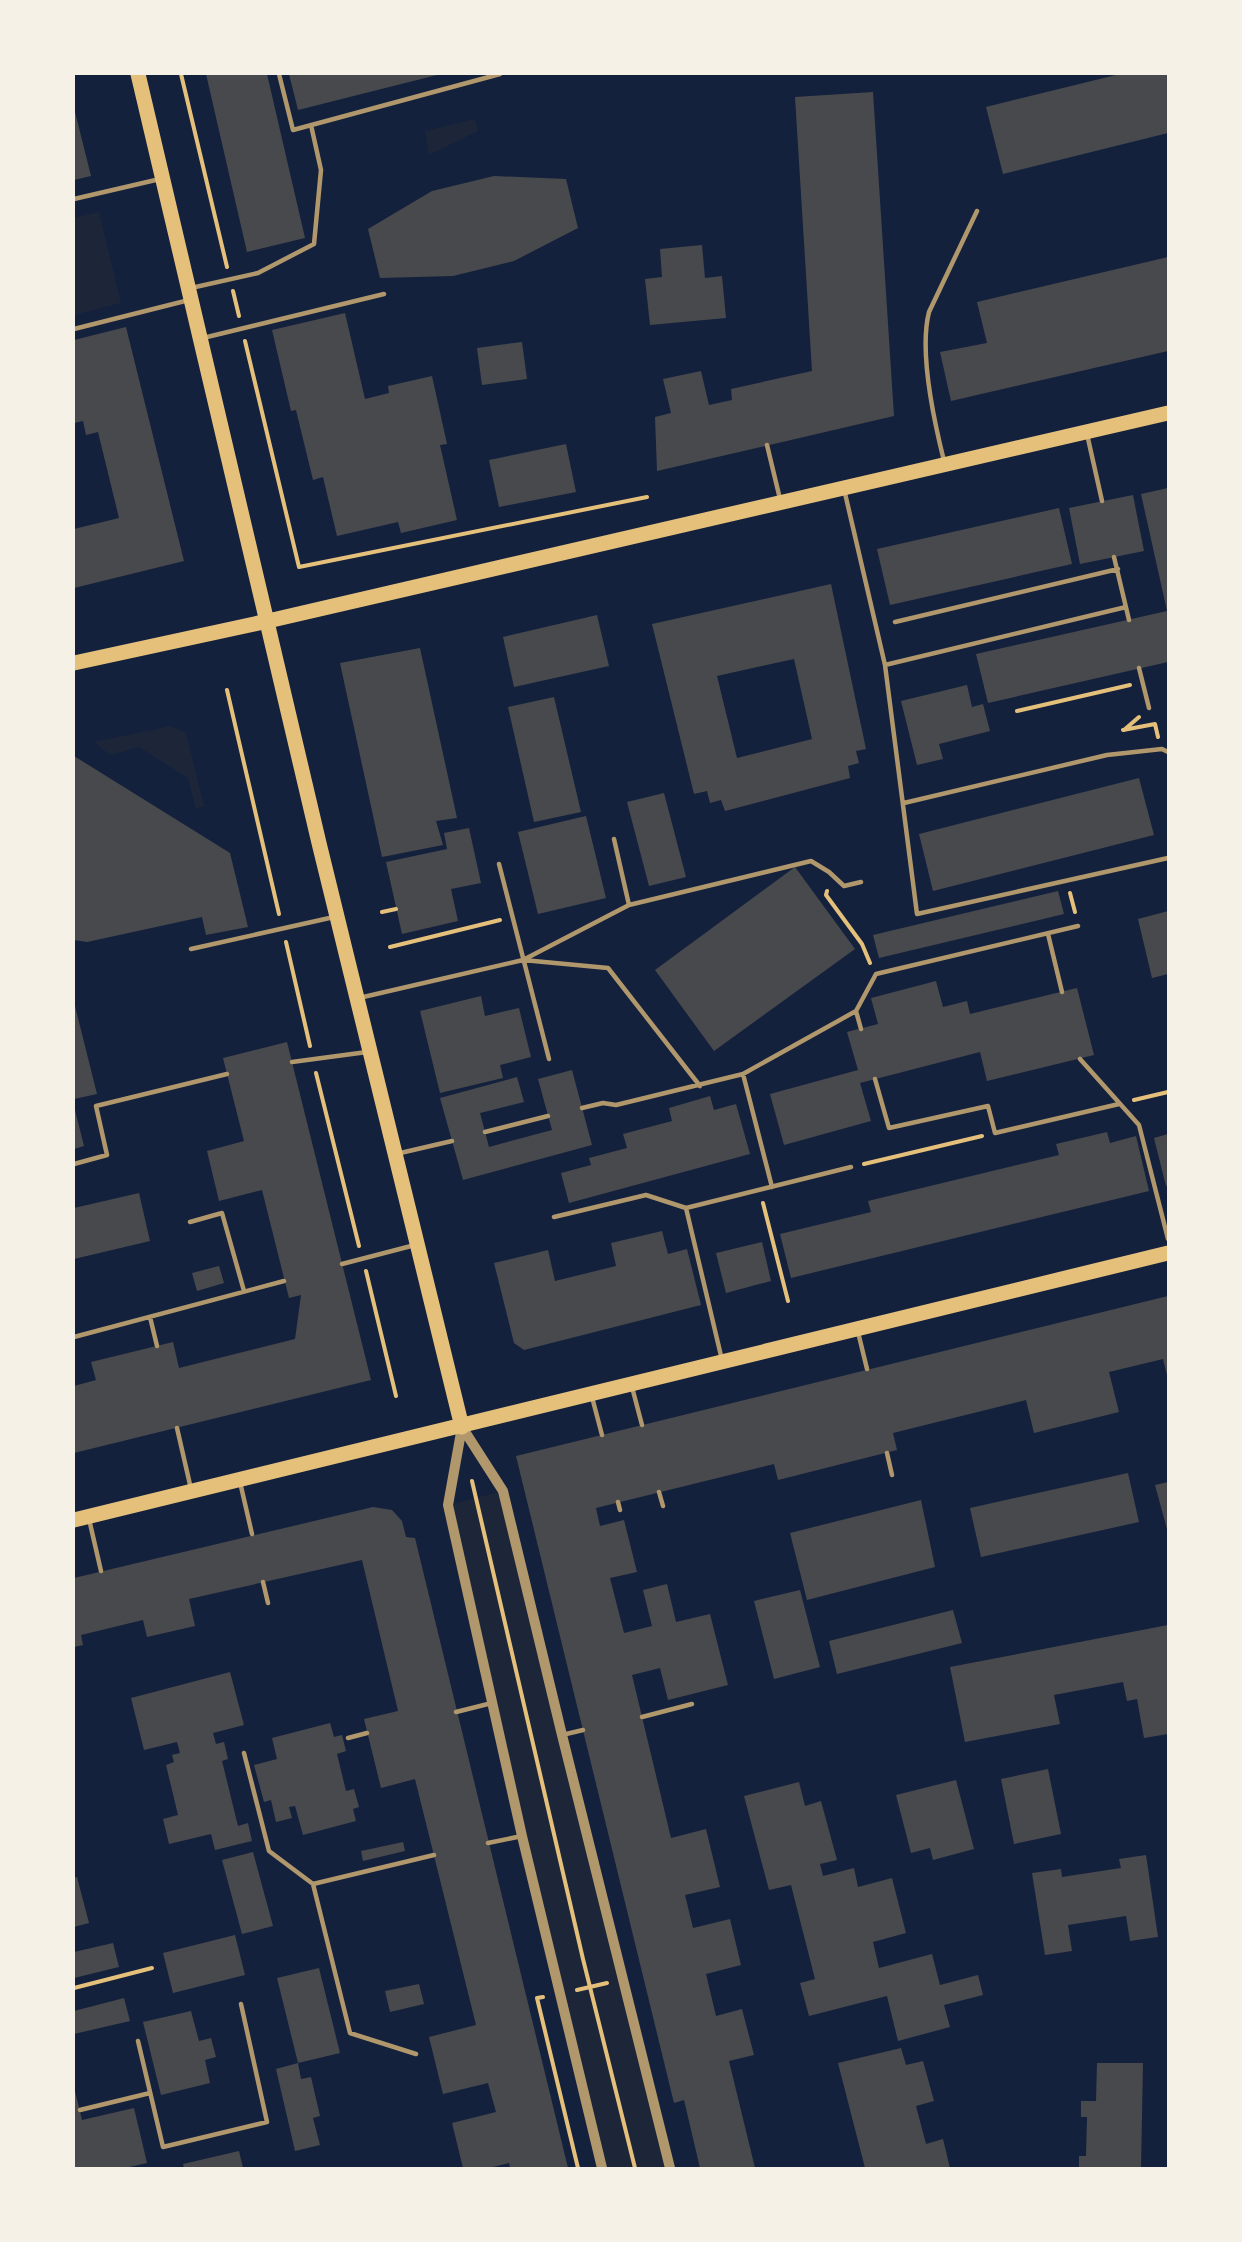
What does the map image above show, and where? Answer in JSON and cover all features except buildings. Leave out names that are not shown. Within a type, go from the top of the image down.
[{"type":"main road","points":[[138,74],[337,916],[462,1427]]},
{"type":"main road","points":[[74,663],[268,621],[1168,413]]},
{"type":"main road","points":[[81,1518],[462,1427],[1168,1253]]},
{"type":"street","points":[[462,1427],[448,1505],[522,1836],[602,2169]]},
{"type":"street","points":[[462,1427],[503,1491],[670,2169]]},
{"type":"lane","points":[[279,74],[293,130],[500,74]]},
{"type":"lane","points":[[74,329],[190,294],[230,278],[258,273],[314,244],[321,170],[311,125]]},
{"type":"lane","points":[[74,199],[163,178]]},
{"type":"lane","points":[[945,464],[936,429],[925,329],[929,312],[977,212]]},
{"type":"lane","points":[[201,338],[384,294]]},
{"type":"lane","points":[[1086,432],[1102,501]]},
{"type":"lane","points":[[767,445],[780,502]]},
{"type":"lane","points":[[844,487],[885,666],[918,914],[1168,858]]},
{"type":"lane","points":[[1114,557],[1129,620]]},
{"type":"lane","points":[[895,622],[1118,569]]},
{"type":"lane","points":[[885,666],[1126,607]]},
{"type":"lane","points":[[1139,668],[1149,708]]},
{"type":"lane","points":[[904,803],[1107,755],[1162,749],[1168,752]]},
{"type":"lane","points":[[614,839],[629,905]]},
{"type":"lane","points":[[357,998],[523,960],[629,905],[811,861],[829,872],[844,886],[861,882]]},
{"type":"lane","points":[[499,864],[549,1059]]},
{"type":"lane","points":[[191,949],[337,916]]},
{"type":"lane","points":[[582,1108],[603,1103],[616,1105],[743,1074],[856,1011],[876,974],[1078,926]]},
{"type":"lane","points":[[1048,934],[1062,992]]},
{"type":"lane","points":[[523,960],[608,968],[700,1086]]},
{"type":"lane","points":[[856,1011],[861,1029]]},
{"type":"lane","points":[[292,1062],[370,1052]]},
{"type":"lane","points":[[1080,1059],[1139,1125],[1168,1239]]},
{"type":"lane","points":[[74,1164],[107,1155],[96,1106],[228,1074]]},
{"type":"lane","points":[[743,1074],[772,1187]]},
{"type":"lane","points":[[875,1079],[889,1128],[988,1106],[995,1133],[1119,1104]]},
{"type":"lane","points":[[485,1132],[548,1116]]},
{"type":"lane","points":[[395,1154],[452,1141]]},
{"type":"lane","points":[[554,1217],[646,1195],[686,1208],[851,1167]]},
{"type":"lane","points":[[686,1208],[722,1363]]},
{"type":"lane","points":[[190,1222],[222,1213],[244,1292]]},
{"type":"lane","points":[[342,1264],[417,1245]]},
{"type":"lane","points":[[74,1337],[284,1281]]},
{"type":"lane","points":[[150,1317],[157,1346]]},
{"type":"lane","points":[[858,1329],[867,1369]]},
{"type":"lane","points":[[632,1385],[642,1425]]},
{"type":"lane","points":[[592,1395],[602,1435]]},
{"type":"lane","points":[[177,1428],[192,1492]]},
{"type":"lane","points":[[886,1453],[892,1475]]},
{"type":"lane","points":[[239,1480],[252,1534]]},
{"type":"lane","points":[[659,1492],[663,1506]]},
{"type":"lane","points":[[618,1502],[620,1510]]},
{"type":"lane","points":[[81,1518],[101,1571]]},
{"type":"lane","points":[[263,1582],[268,1603]]},
{"type":"lane","points":[[456,1712],[492,1703]]},
{"type":"lane","points":[[642,1717],[692,1704]]},
{"type":"lane","points":[[562,1735],[583,1730]]},
{"type":"lane","points":[[348,1738],[367,1732]]},
{"type":"lane","points":[[244,1753],[269,1851],[314,1884],[350,2033],[416,2054]]},
{"type":"lane","points":[[488,1843],[522,1836]]},
{"type":"lane","points":[[314,1884],[434,1855]]},
{"type":"lane","points":[[138,2041],[163,2147],[267,2122],[241,2004]]},
{"type":"lane","points":[[80,2110],[150,2093]]},
{"type":"path","points":[[181,74],[230,278]]},
{"type":"path","points":[[255,384],[299,567],[646,497]]},
{"type":"path","points":[[1017,711],[1143,683]]},
{"type":"path","points":[[1123,730],[1155,724],[1162,749]]},
{"type":"path","points":[[1068,880],[1078,926]]},
{"type":"path","points":[[826,895],[862,944]]},
{"type":"path","points":[[382,912],[396,909]]},
{"type":"path","points":[[390,947],[512,917]]},
{"type":"path","points":[[1119,1104],[1168,1092]]},
{"type":"path","points":[[851,1167],[995,1133]]},
{"type":"path","points":[[760,1190],[788,1301]]},
{"type":"path","points":[[472,1481],[590,1987],[635,2169]]},
{"type":"path","points":[[74,1988],[152,1968]]},
{"type":"path","points":[[579,2169],[537,1998],[623,1979]]},
{"type":"shaded area","points":[[475,119],[478,131],[429,155],[425,131]]},
{"type":"shaded area","points":[[99,212],[121,303],[74,315],[74,218]]},
{"type":"shaded area","points":[[171,726],[186,733],[204,806],[196,809],[188,778],[139,747],[110,755],[94,742]]},
{"type":"shaded area","points":[[503,1491],[670,2168],[602,2168],[448,1505]]}]
